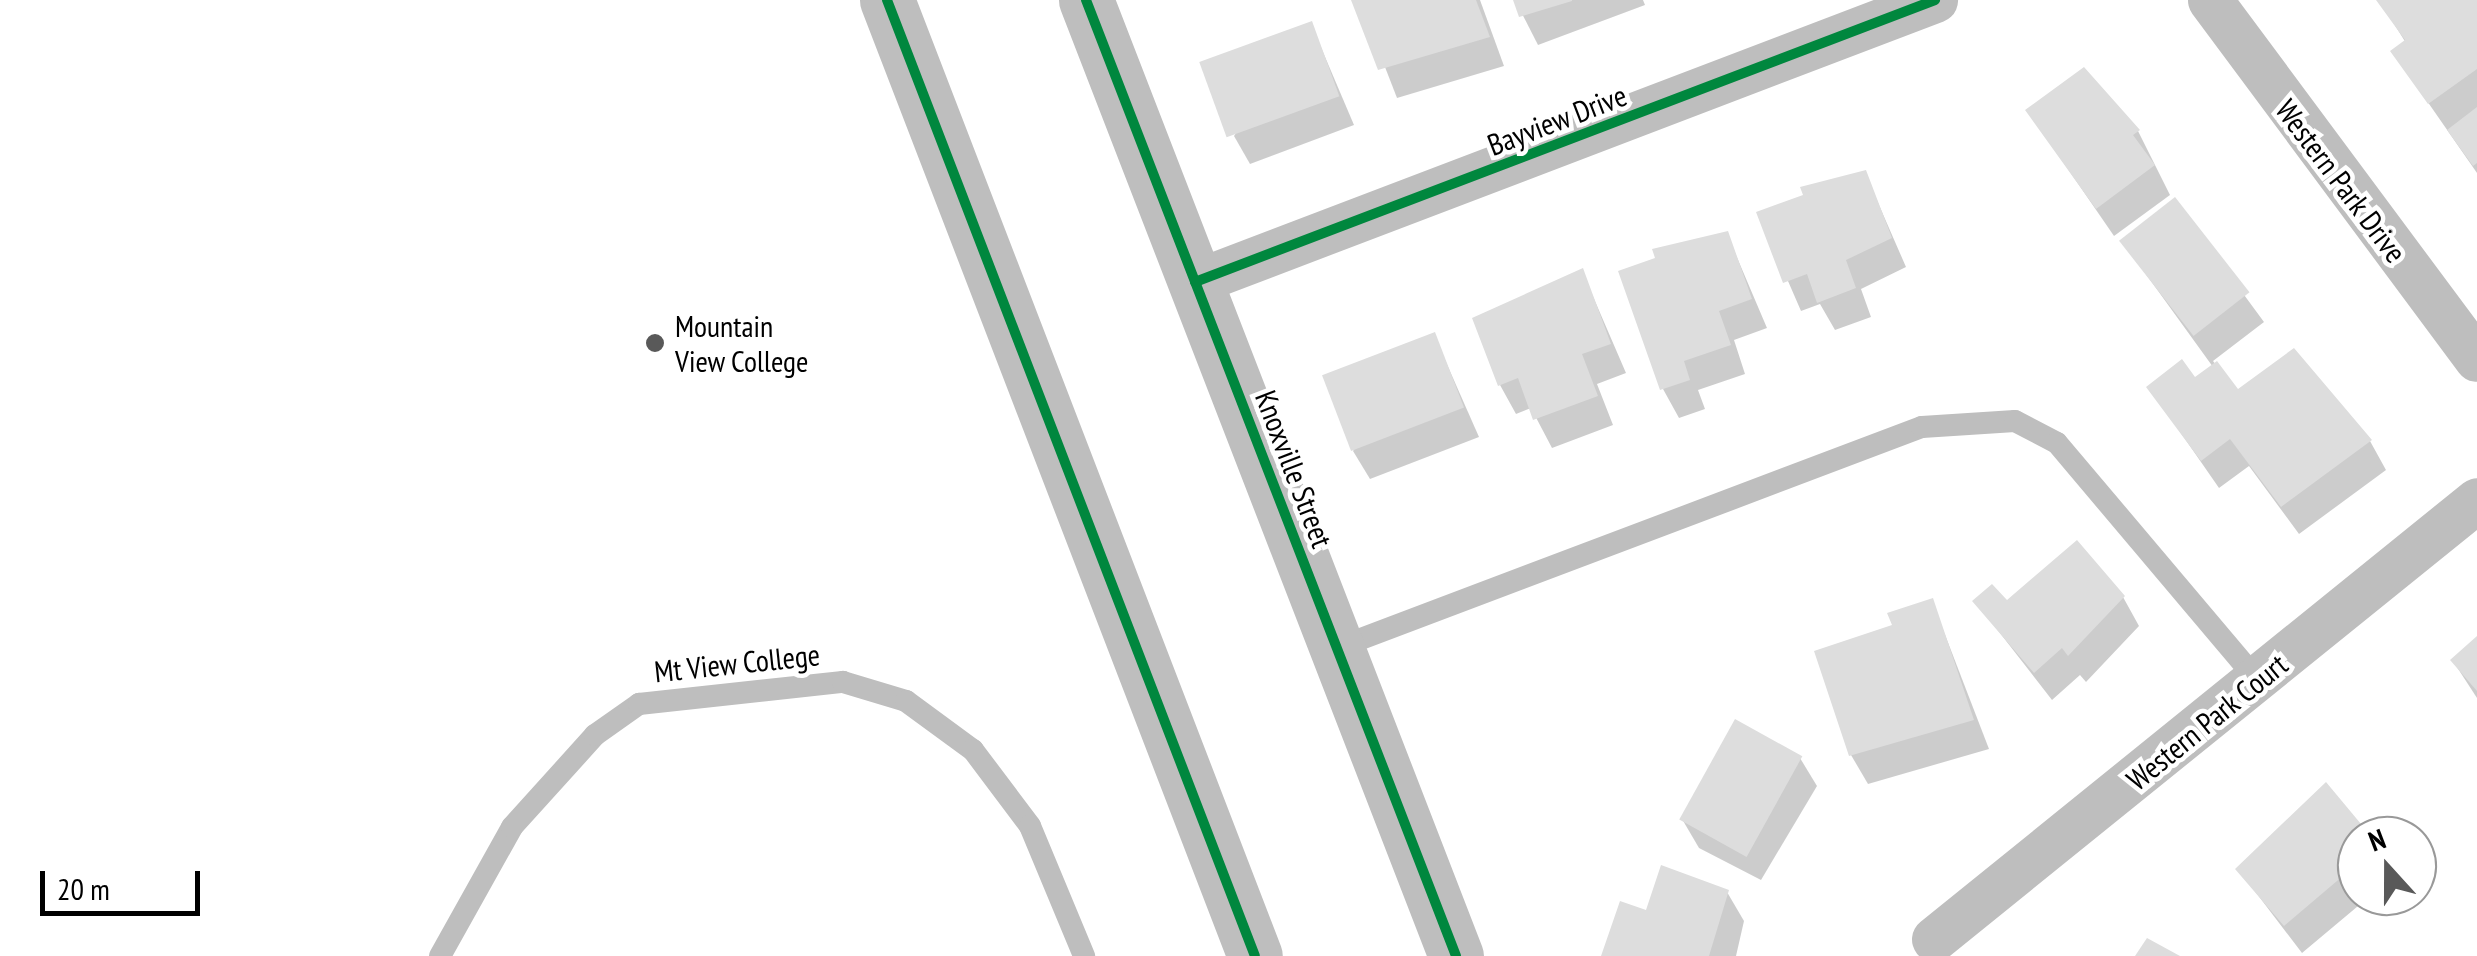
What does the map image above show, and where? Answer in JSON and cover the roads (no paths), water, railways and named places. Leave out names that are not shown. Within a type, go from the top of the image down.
[{"type":"street","points":[[886,0],[1255,956]]},
{"type":"street","name":"Knoxville Street","points":[[1086,0],[1456,956]]},
{"type":"street","name":"Bayview Drive","points":[[1195,282],[1935,0]]},
{"type":"street","name":"Western Park Drive","points":[[2210,0],[2477,359]]},
{"type":"street","name":"Western Park Court","points":[[1934,940],[2259,682],[2477,500]]},
{"type":"lane","points":[[1337,648],[1922,427],[2015,421],[2058,444],[2259,682]]},
{"type":"lane","name":"Mt View College","points":[[440,956],[512,827],[610,724],[639,704],[687,694],[842,682],[906,701],[972,750],[1030,826],[1084,956]]},
{"type":"place","name":"Mountain View College","points":[[655,343]]}]
